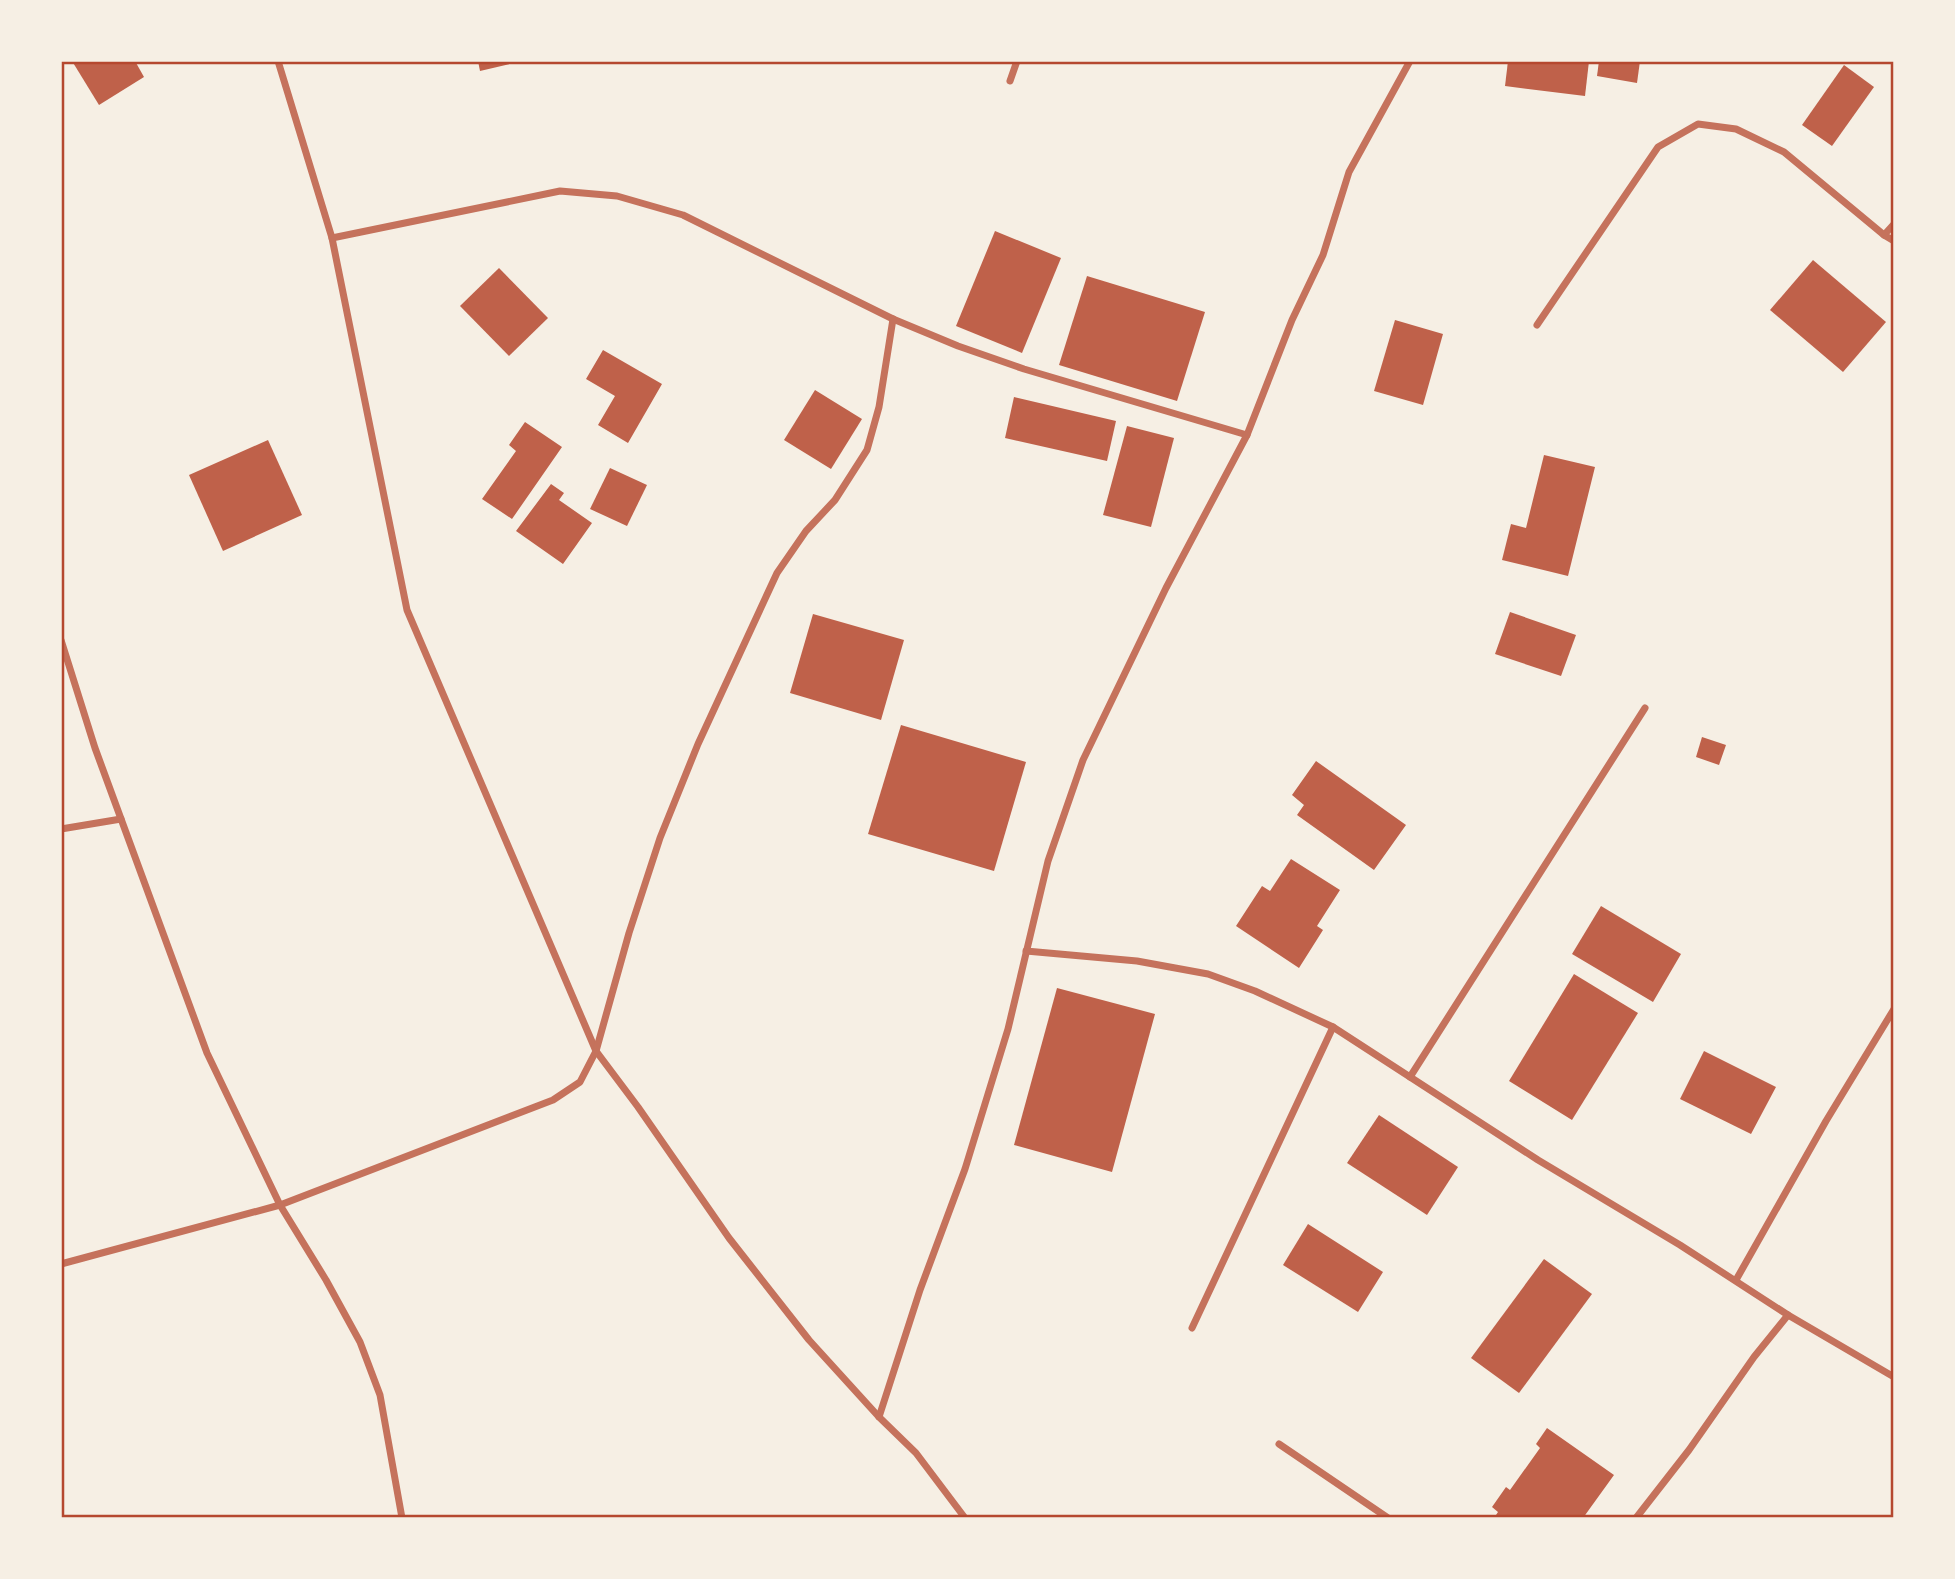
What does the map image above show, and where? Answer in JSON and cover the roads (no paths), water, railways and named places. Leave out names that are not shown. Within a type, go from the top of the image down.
[{"type":"street","points":[[278,61],[332,239],[407,610],[596,1051],[729,1238],[809,1340],[879,1417],[916,1453],[965,1518]]},
{"type":"street","points":[[1010,81],[1017,61]]},
{"type":"street","points":[[879,1417],[920,1290],[965,1169],[1008,1029],[1048,861],[1083,760],[1166,588],[1247,435],[1292,320],[1323,255],[1349,172],[1409,61]]},
{"type":"street","points":[[1537,325],[1658,146],[1698,124],[1736,129],[1784,152],[1894,241]]},
{"type":"street","points":[[332,239],[560,191],[617,195],[683,215],[893,319],[958,346],[1024,369],[1247,435]]},
{"type":"street","points":[[1884,235],[1894,224]]},
{"type":"street","points":[[61,1264],[280,1205],[553,1100],[580,1082],[596,1051],[629,933],[660,838],[733,665],[777,573],[806,531],[835,500],[867,450],[879,407],[893,319]]},
{"type":"street","points":[[61,640],[95,748],[207,1053],[280,1205],[360,1342],[380,1395],[402,1518]]},
{"type":"street","points":[[1410,1077],[1645,708]]},
{"type":"street","points":[[61,829],[121,819]]},
{"type":"street","points":[[1026,951],[1138,961],[1208,974],[1255,991],[1333,1027],[1538,1160],[1788,1315],[1894,1377]]},
{"type":"street","points":[[1735,1280],[1894,1009]]},
{"type":"street","points":[[1192,1328],[1333,1027]]},
{"type":"street","points":[[1636,1518],[1788,1315]]},
{"type":"street","points":[[1279,1444],[1388,1518]]}]
